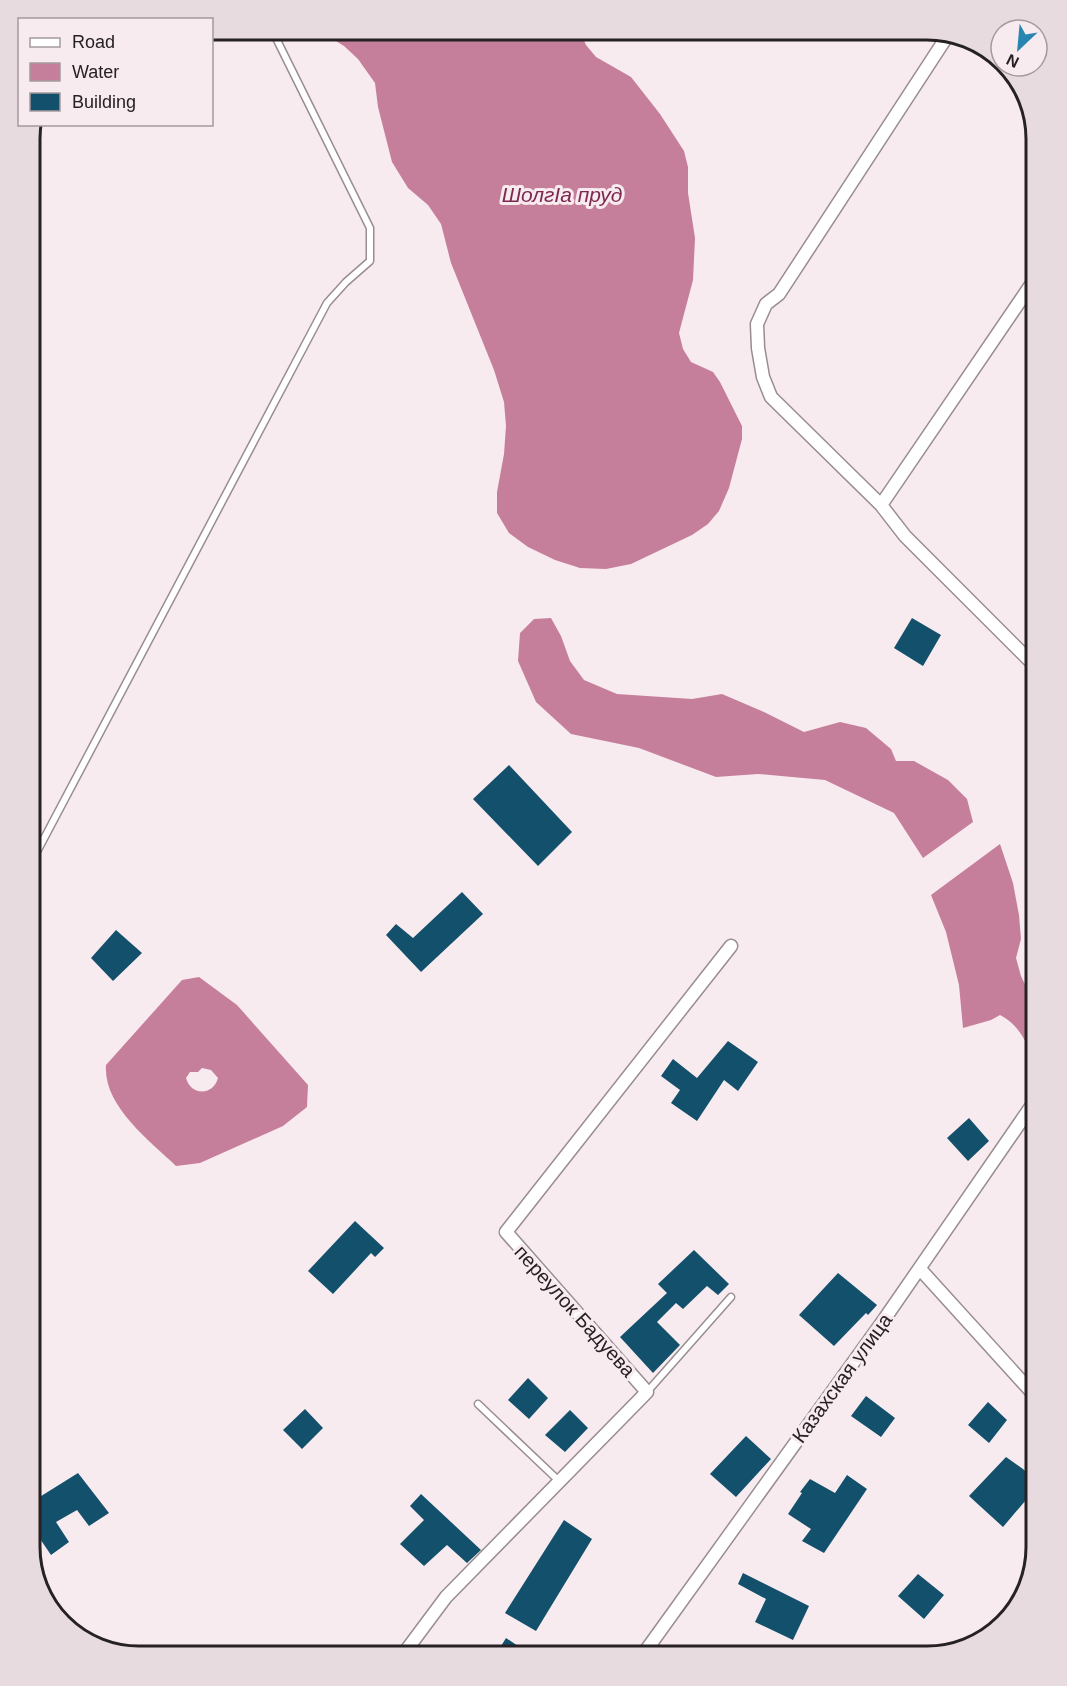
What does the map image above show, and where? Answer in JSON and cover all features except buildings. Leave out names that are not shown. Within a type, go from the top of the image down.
[{"type":"street","points":[[944,42],[779,294],[766,304],[757,324],[758,348],[763,377],[771,398],[881,505],[905,536],[1026,657]]},
{"type":"street","points":[[881,505],[1026,292]]},
{"type":"street","name":"переулок Бадуева","points":[[410,1645],[446,1597],[647,1392],[506,1232],[731,946]]},
{"type":"street","name":"Казахская улица","points":[[649,1646],[920,1269],[1026,1114]]},
{"type":"street","points":[[920,1269],[1026,1386]]},
{"type":"lane","points":[[40,845],[327,303],[370,261],[370,228],[277,40]]},
{"type":"lane","points":[[647,1392],[731,1298]]},
{"type":"lane","points":[[478,1404],[559,1482]]},
{"type":"water","name":"ШолгIа пруд","points":[[335,40],[584,41],[596,57],[631,77],[660,114],[684,151],[688,167],[688,193],[695,238],[693,280],[679,333],[683,349],[691,362],[713,372],[742,426],[742,439],[729,488],[719,511],[708,524],[692,535],[631,564],[606,569],[580,568],[555,560],[528,547],[509,533],[497,513],[497,492],[504,454],[506,426],[504,402],[494,370],[451,263],[441,224],[428,205],[408,188],[392,162],[378,107],[375,83],[358,59]]},
{"type":"water","points":[[551,618],[561,636],[570,661],[584,680],[617,694],[692,699],[722,694],[804,732],[840,722],[866,728],[891,749],[896,761],[914,761],[948,780],[967,799],[973,822],[923,858],[894,813],[825,780],[758,774],[716,777],[639,748],[571,734],[536,702],[518,661],[520,633],[534,619]]},
{"type":"water","points":[[1000,844],[1013,883],[1019,915],[1021,939],[1016,958],[1026,987],[1026,1042],[1013,1024],[1000,1015],[963,1028],[959,985],[946,932],[931,895]]},
{"type":"water","points":[[199,977],[237,1005],[308,1085],[307,1107],[283,1126],[200,1163],[176,1166],[141,1133],[120,1108],[107,1080],[106,1065],[182,980]],"holes":[[[202,1068],[211,1070],[218,1078],[212,1088],[207,1091],[202,1092],[192,1088],[186,1078],[190,1072],[198,1072]]]}]
